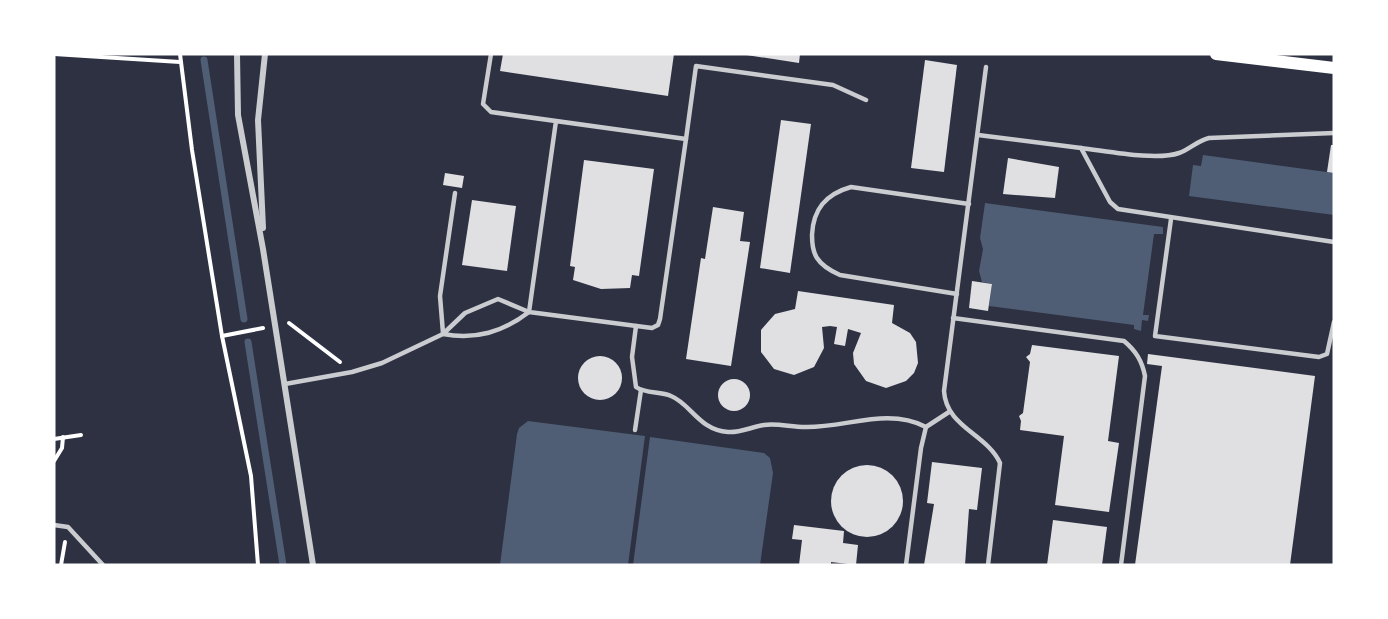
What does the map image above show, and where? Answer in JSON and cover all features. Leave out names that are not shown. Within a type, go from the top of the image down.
[{"type":"main road","points":[[1216,54],[1334,68]]},
{"type":"street","points":[[237,54],[237,115],[264,249],[314,565]]},
{"type":"street","points":[[264,249],[258,120],[265,54]]},
{"type":"lane","points":[[491,54],[483,104],[490,112],[686,139]]},
{"type":"lane","points":[[285,384],[375,366],[443,334],[465,313],[498,299],[529,312],[652,328],[658,325],[660,319],[696,66],[833,85],[866,100]]},
{"type":"lane","points":[[986,67],[944,391],[950,412],[991,449],[1000,463],[988,565]]},
{"type":"lane","points":[[443,334],[472,337],[507,328],[529,312],[556,121]]},
{"type":"lane","points":[[978,135],[1164,156],[1180,152],[1198,141],[1209,138],[1334,133]]},
{"type":"lane","points":[[1081,148],[1110,202],[1118,209],[1171,219],[1334,242]]},
{"type":"lane","points":[[957,294],[840,276],[826,268],[815,256],[812,223],[819,206],[835,191],[851,187],[969,204]]},
{"type":"lane","points":[[443,334],[440,296],[454,193]]},
{"type":"lane","points":[[1171,219],[1155,336],[1318,357],[1327,354],[1334,322]]},
{"type":"lane","points":[[953,318],[1124,341],[1134,349],[1143,363],[1145,376],[1121,565]]},
{"type":"lane","points":[[636,326],[632,357],[636,387],[671,396],[707,425],[728,432],[765,424],[805,428],[880,418],[906,419],[926,428]]},
{"type":"lane","points":[[635,430],[641,390]]},
{"type":"lane","points":[[906,565],[921,447],[926,428],[950,412]]},
{"type":"lane","points":[[54,525],[68,527],[103,565]]},
{"type":"path","points":[[54,54],[180,62]]},
{"type":"path","points":[[180,54],[192,150],[222,336],[251,476],[258,565]]},
{"type":"path","points":[[54,439],[81,435]]},
{"type":"path","points":[[54,461],[62,448],[63,437]]},
{"type":"path","points":[[60,565],[68,527]]},
{"type":"water","points":[[1203,155],[1334,173],[1334,215],[1189,196],[1193,165],[1201,166]]},
{"type":"water","points":[[985,203],[1163,227],[1163,234],[1154,234],[1143,315],[1149,315],[1148,321],[1142,320],[1141,331],[1134,329],[1134,325],[989,306],[992,284],[982,282],[979,271],[983,249],[980,238]]},
{"type":"water","points":[[528,421],[645,436],[628,565],[500,565],[517,434],[519,428]]},
{"type":"water","points":[[650,437],[764,453],[770,458],[773,473],[760,565],[633,565]]},
{"type":"building","points":[[503,54],[674,54],[668,96],[500,71]]},
{"type":"building","points":[[740,54],[800,54],[799,63]]},
{"type":"building","points":[[925,60],[957,65],[944,172],[911,168]]},
{"type":"building","points":[[781,120],[811,124],[790,273],[760,268]]},
{"type":"building","points":[[1331,145],[1334,145],[1334,173],[1327,172]]},
{"type":"building","points":[[1008,158],[1059,167],[1055,198],[1003,194]]},
{"type":"building","points":[[584,160],[654,169],[639,276],[632,275],[630,288],[601,289],[573,280],[575,267],[570,266]]},
{"type":"building","points":[[445,173],[464,176],[462,188],[443,185]]},
{"type":"building","points":[[472,200],[516,206],[507,271],[462,265]]},
{"type":"building","points":[[713,207],[744,212],[740,241],[750,242],[731,366],[686,359],[701,258],[705,259]]},
{"type":"building","points":[[972,281],[992,284],[988,311],[969,308]]},
{"type":"building","points":[[798,291],[894,305],[892,323],[910,333],[916,342],[918,363],[914,373],[906,381],[886,388],[866,381],[854,364],[853,353],[861,333],[848,329],[845,346],[834,344],[837,327],[830,326],[822,327],[824,348],[814,367],[794,375],[774,369],[761,352],[761,330],[775,314],[795,309]]},
{"type":"building","points":[[1032,345],[1119,356],[1108,441],[1119,443],[1109,512],[1055,505],[1064,436],[1020,430],[1019,416],[1023,413],[1030,362],[1026,357],[1030,354]]},
{"type":"building","points":[[1148,354],[1315,376],[1290,565],[1135,565],[1162,366],[1147,364]]},
{"type":"building","points":[[600,356],[615,363],[622,378],[615,393],[600,400],[585,393],[578,378],[585,363]]},
{"type":"building","points":[[734,379],[745,384],[750,395],[745,406],[734,411],[723,406],[718,395],[723,384]]},
{"type":"building","points":[[932,462],[982,468],[977,510],[969,509],[965,565],[924,565],[934,504],[927,503]]},
{"type":"building","points":[[874,465],[893,475],[901,487],[903,501],[901,515],[893,527],[881,535],[860,537],[841,527],[833,515],[831,494],[841,475],[853,467]]},
{"type":"building","points":[[1053,520],[1107,527],[1102,565],[1047,565]]},
{"type":"building","points":[[794,525],[844,531],[843,543],[858,545],[856,565],[831,562],[831,565],[799,565],[802,540],[792,539]]},
{"type":"waterway","points":[[204,60],[244,319]]},
{"type":"waterway","points":[[248,342],[283,565]]}]
